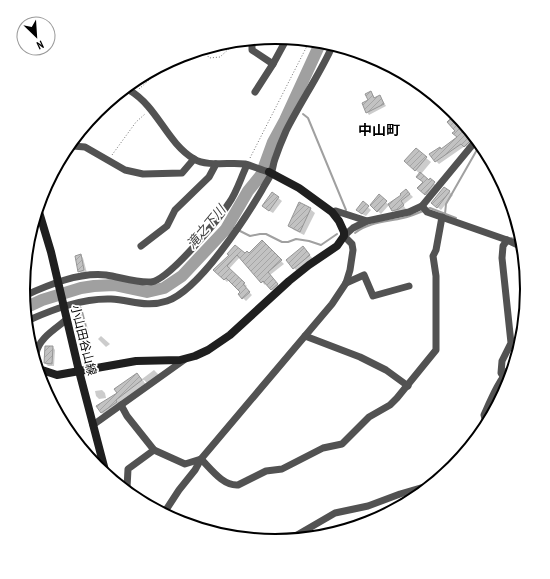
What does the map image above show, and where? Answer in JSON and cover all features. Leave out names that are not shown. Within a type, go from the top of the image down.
[{"type":"street","points":[[255,92],[284,45]]},
{"type":"street","points":[[252,46],[252,50],[273,64]]},
{"type":"street","points":[[32,319],[63,305],[100,299],[111,299],[145,304],[168,300],[177,296],[186,289],[203,273],[255,203],[270,173],[287,130],[322,69],[330,51]]},
{"type":"street","points":[[132,91],[151,108],[177,144],[194,159],[202,163],[249,165],[270,173],[299,188],[332,212],[342,226],[344,236],[352,244],[353,250],[350,270],[346,283],[332,304],[201,459],[195,470],[167,509]]},
{"type":"street","points":[[424,209],[473,145]]},
{"type":"street","points":[[76,146],[85,148],[125,170],[144,174],[182,173],[194,159]]},
{"type":"street","points":[[141,246],[167,226],[175,210],[210,177],[216,164]]},
{"type":"street","points":[[30,294],[58,283],[84,276],[104,274],[136,281],[152,282],[161,277],[198,241],[229,203],[249,165]]},
{"type":"street","points":[[94,425],[184,360],[208,350],[230,335],[289,281],[309,265],[338,246],[344,236],[353,228],[367,221],[424,209],[515,244]]},
{"type":"street","points":[[332,212],[336,211],[367,221]]},
{"type":"street","points":[[201,459],[222,479],[234,485],[238,485],[266,471],[282,469],[323,448],[342,444],[369,417],[390,405],[408,386],[436,350],[436,276],[432,256],[436,250],[442,216]]},
{"type":"street","name":"小山田谷山線","points":[[40,219],[51,252],[66,320],[104,465]]},
{"type":"street","points":[[484,416],[484,414],[503,376],[500,367],[510,343],[502,258],[503,246],[507,240]]},
{"type":"street","points":[[346,283],[364,275],[373,296],[409,286]]},
{"type":"street","points":[[37,350],[39,344],[48,334],[66,320]]},
{"type":"street","points":[[305,336],[360,357],[386,370],[408,386]]},
{"type":"street","points":[[44,370],[57,374],[136,361],[184,360]]},
{"type":"street","points":[[121,405],[127,416],[154,450],[186,464],[201,459]]},
{"type":"street","points":[[127,485],[128,469],[154,450]]},
{"type":"street","points":[[307,532],[327,516],[368,506],[417,489]]},
{"type":"path","points":[[249,165],[307,47]]},
{"type":"path","points":[[207,55],[209,58],[220,57],[229,49]]},
{"type":"path","points":[[108,161],[136,122],[151,108]]},
{"type":"building","points":[[371,91],[374,98],[380,95],[384,104],[366,113],[362,103],[368,100],[365,94]]},
{"type":"building","points":[[450,119],[470,141],[464,147],[461,144],[435,162],[429,154],[440,147],[441,149],[457,137],[452,133],[455,131],[447,122]]},
{"type":"building","points":[[416,148],[427,157],[415,171],[404,161]]},
{"type":"building","points":[[420,172],[429,180],[430,178],[435,182],[425,195],[417,188],[423,182],[416,177]]},
{"type":"building","points":[[444,187],[450,191],[437,208],[431,203]]},
{"type":"building","points":[[406,189],[410,194],[401,201],[404,205],[399,209],[392,211],[388,204],[401,195],[400,194]]},
{"type":"building","points":[[272,192],[279,197],[269,211],[262,206]]},
{"type":"building","points":[[379,194],[387,201],[377,212],[370,205]]},
{"type":"building","points":[[363,201],[369,206],[362,214],[356,210]]},
{"type":"building","points":[[299,202],[311,208],[300,232],[288,226]]},
{"type":"building","points":[[262,240],[282,260],[268,272],[278,284],[271,290],[263,281],[261,283],[237,255],[227,266],[245,283],[243,284],[250,292],[242,299],[238,294],[240,292],[226,278],[224,280],[213,270],[229,255],[227,254],[235,245],[245,253],[247,251],[249,253]]},
{"type":"building","points":[[303,246],[310,255],[293,269],[286,260]]},
{"type":"building","points":[[81,254],[84,270],[78,272],[75,256]]},
{"type":"building","points":[[81,307],[87,330],[79,333],[74,316],[77,316],[75,308]]},
{"type":"building","points":[[45,346],[53,346],[52,364],[44,363]]},
{"type":"building","points":[[137,373],[142,380],[116,400],[117,402],[101,413],[96,406],[117,393],[114,389]]},
{"type":"waterway","name":"滝之下川","points":[[31,305],[42,300],[81,288],[94,286],[114,285],[147,292],[164,288],[182,276],[226,229],[248,191],[261,175],[273,142],[285,120],[318,48]]},
{"type":"waterway","points":[[303,114],[308,118],[346,210]]},
{"type":"waterway","points":[[445,214],[446,204],[477,150]]},
{"type":"waterway","points":[[355,233],[372,224],[406,217],[430,208],[456,218]]},
{"type":"waterway","name":"滝之下川","points":[[228,226],[234,228]]},
{"type":"waterway","points":[[238,230],[250,236],[266,234],[282,242],[288,242],[296,239],[321,245],[337,234]]},
{"type":"district","name":"中山町","points":[[379,130]]}]
